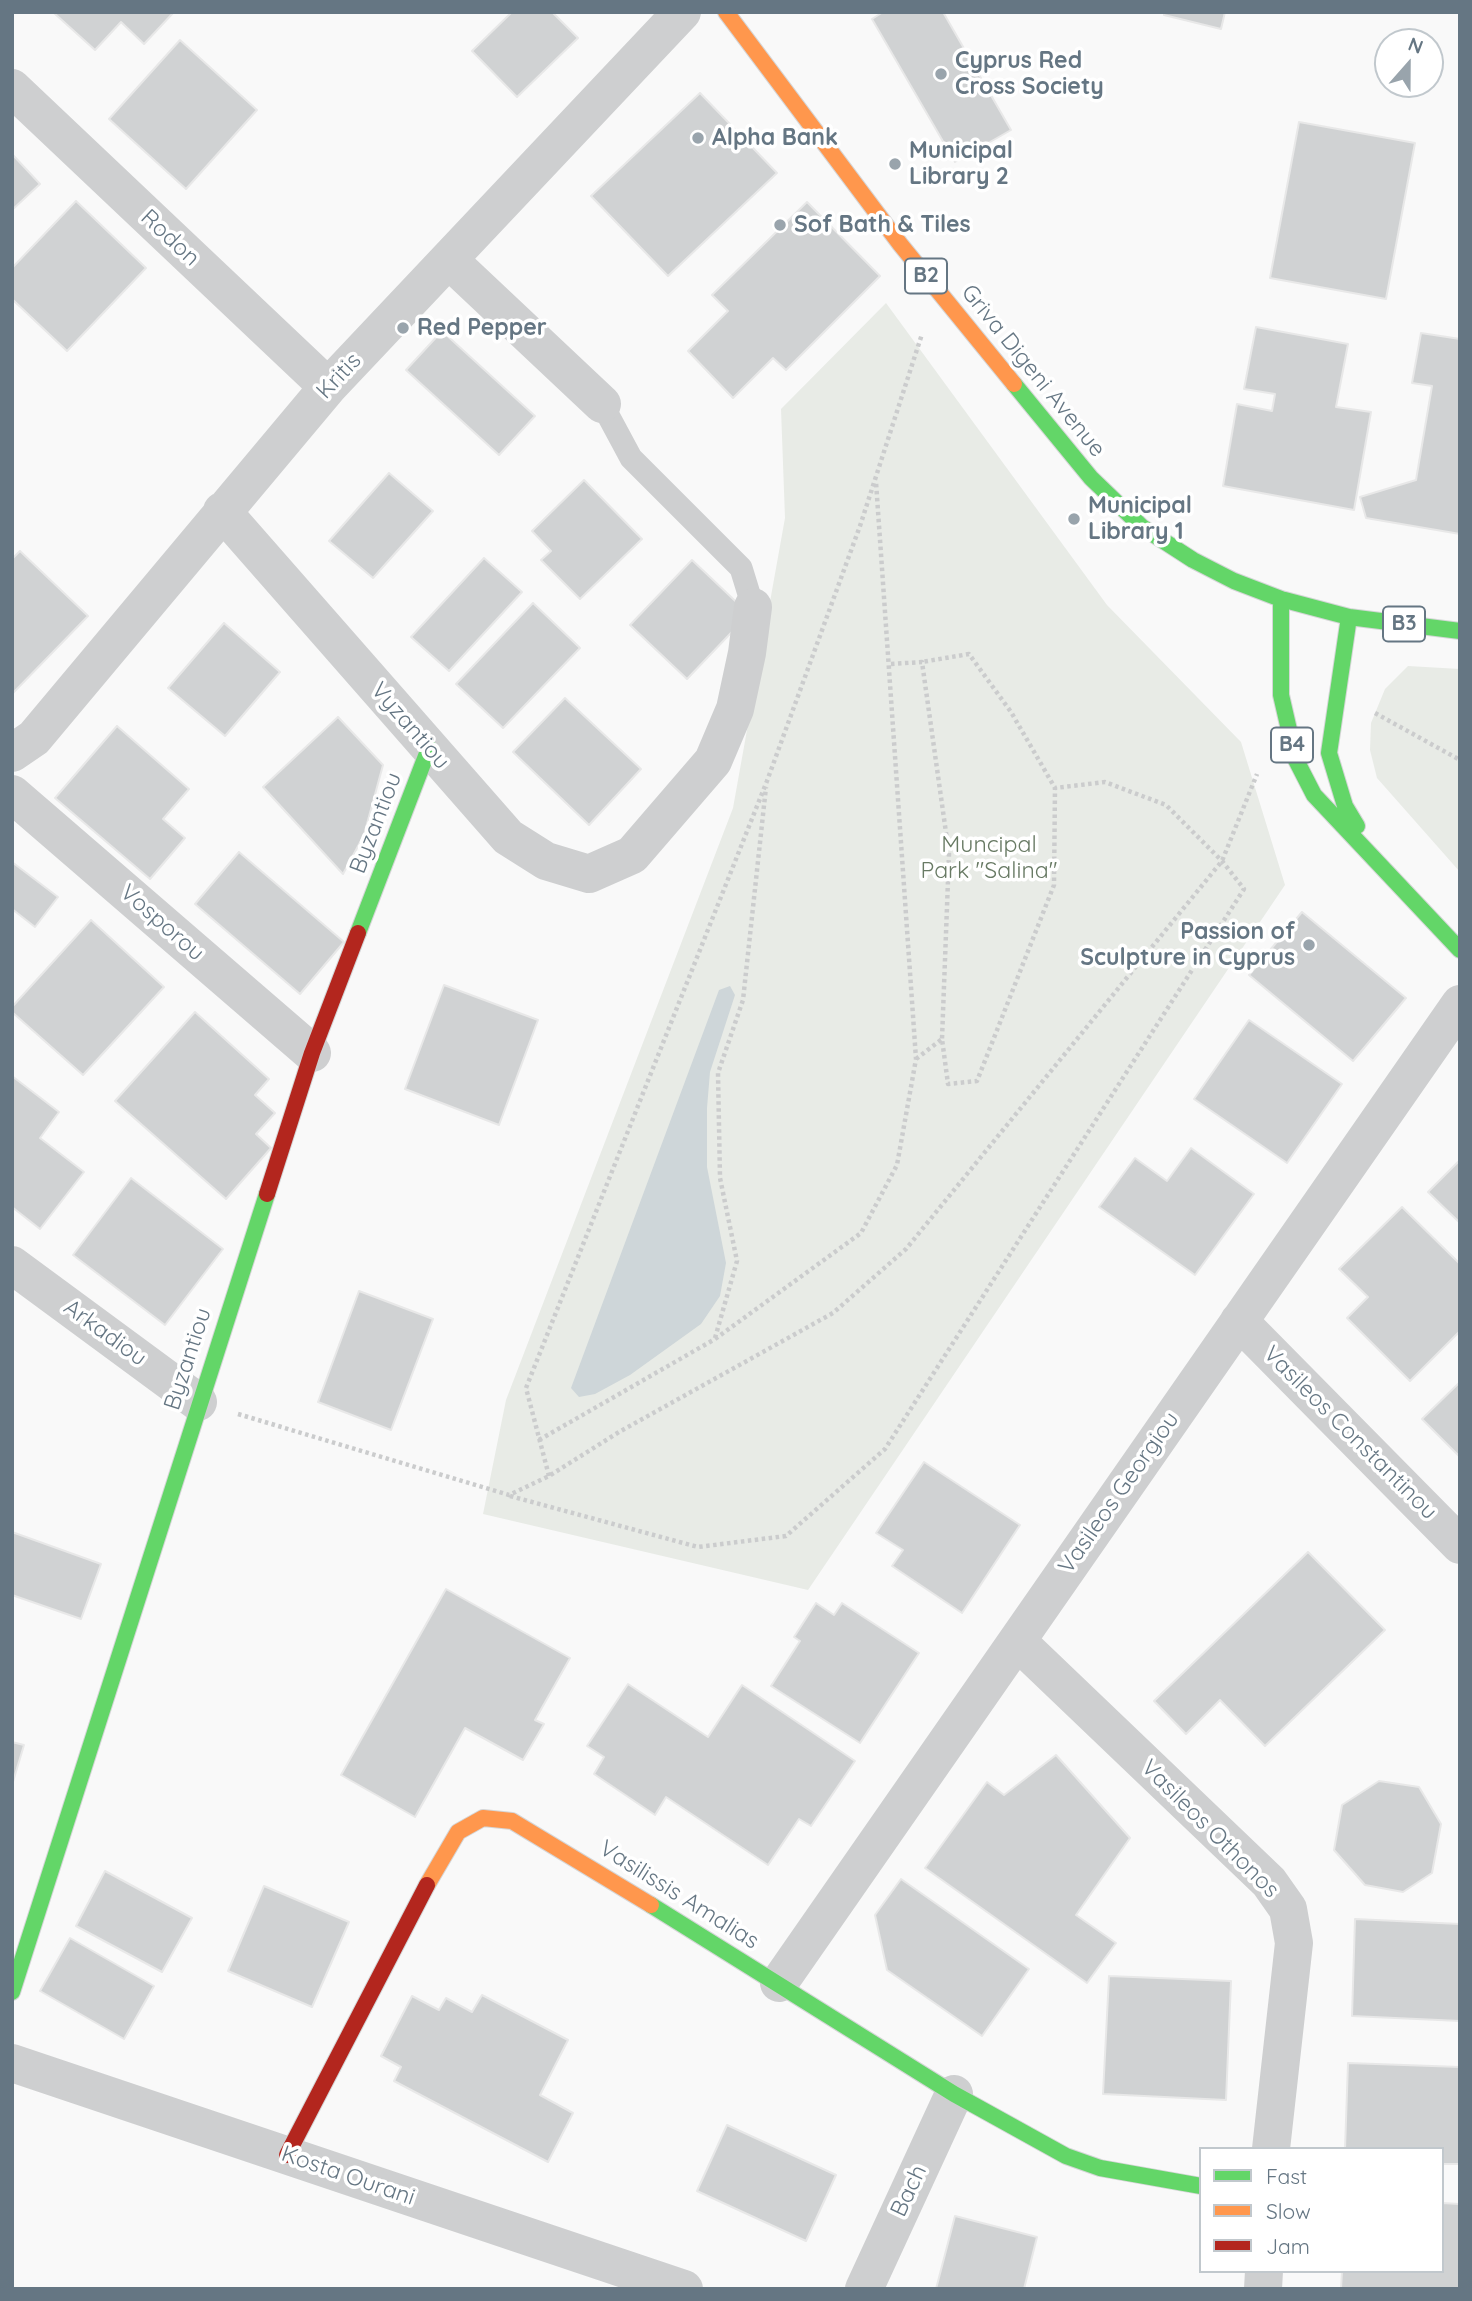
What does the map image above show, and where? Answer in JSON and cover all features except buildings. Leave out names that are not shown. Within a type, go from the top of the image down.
[{"type":"street","name":"Kritis","points":[[12,753],[34,738],[328,387],[682,12]]},
{"type":"street","name":"Griva Digeni Avenue","points":[[726,12],[900,244],[1091,478],[1142,527],[1234,581],[1281,599]]},
{"type":"street","name":"Rodon","points":[[12,88],[328,387]]},
{"type":"street","points":[[449,260],[602,404]]},
{"type":"street","name":"Vyzantiou","points":[[222,511],[508,838],[546,861],[589,874],[632,855],[713,761],[735,709],[747,653],[752,607]]},
{"type":"street","name":"B2","points":[[1281,599],[1349,617]]},
{"type":"street","name":"B4","points":[[1281,599],[1282,695],[1296,760],[1314,794],[1460,950]]},
{"type":"street","name":"B4","points":[[1349,617],[1329,754],[1346,806],[1378,861]]},
{"type":"street","name":"B3","points":[[1349,617],[1460,631]]},
{"type":"street","name":"Byzantiou","points":[[12,1992],[198,1402],[312,1053],[429,748]]},
{"type":"street","name":"Vosporou","points":[[12,794],[312,1053]]},
{"type":"street","name":"Vasileos Georgiou","points":[[779,1983],[1460,1004]]},
{"type":"street","name":"Arkadiou","points":[[12,1265],[198,1402]]},
{"type":"street","name":"Vasileos Constantinou","points":[[1239,1321],[1460,1545]]},
{"type":"street","name":"Vasileos Othonos","points":[[1017,1641],[1269,1882],[1288,1909],[1294,1942],[1271,2147]]},
{"type":"street","name":"Vasilissis Amalias","points":[[287,2155],[442,1856],[458,1832],[483,1818],[512,1821],[540,1836],[954,2094],[1066,2155],[1100,2168],[1199,2186]]},
{"type":"street","name":"Kosta Ourani","points":[[12,2063],[684,2289]]},
{"type":"street","name":"Bach","points":[[864,2289],[954,2094]]},
{"type":"lane","points":[[602,404],[631,458],[741,568],[752,607]]},
{"type":"path","points":[[549,1476],[526,1388],[767,781],[876,478],[924,328]]},
{"type":"path","points":[[539,1440],[715,1339],[861,1233],[897,1166],[916,1059],[891,664],[876,478]]},
{"type":"path","points":[[891,664],[970,654],[1012,712],[1055,788],[1054,886],[977,1081],[948,1084],[943,1039],[949,854],[922,662]]},
{"type":"path","points":[[1368,709],[1460,760]]},
{"type":"path","points":[[509,1495],[549,1476],[619,1432],[833,1313],[906,1249],[1222,861],[1257,772]]},
{"type":"path","points":[[715,1339],[737,1261],[720,1178],[718,1073],[743,1000],[767,781]]},
{"type":"path","points":[[198,1402],[509,1495],[698,1547],[786,1536],[885,1449],[1244,889],[1222,861],[1166,805],[1105,782],[1055,788]]},
{"type":"path","points":[[916,1059],[943,1039]]},
{"type":"green space","name":"Muncipal Park \"Salina\"","points":[[886,303],[1107,605],[1241,742],[1285,885],[808,1590],[483,1514],[506,1400],[733,808],[785,518],[781,409]]},
{"type":"green space","points":[[1408,666],[1460,669],[1460,872],[1377,778],[1370,750],[1371,723],[1385,689]]},
{"type":"shaded area","points":[[730,986],[735,995],[710,1072],[707,1108],[707,1167],[726,1263],[720,1296],[701,1324],[630,1375],[595,1394],[579,1397],[571,1388],[719,990]]},
{"type":"traffic: fast","points":[[1014,384],[1091,478],[1142,527],[1193,560],[1234,581],[1281,599],[1349,617],[1460,631]]},
{"type":"traffic: fast","points":[[1281,599],[1281,695],[1296,760],[1314,795],[1460,950]]},
{"type":"traffic: fast","points":[[1349,617],[1329,753],[1345,806],[1357,826]]},
{"type":"traffic: fast","points":[[358,933],[429,748]]},
{"type":"traffic: fast","points":[[12,1992],[267,1194]]},
{"type":"traffic: fast","points":[[651,1905],[954,2094],[1066,2156],[1100,2168],[1199,2186]]},
{"type":"traffic: slow","points":[[726,12],[900,244],[1014,384]]},
{"type":"traffic: slow","points":[[427,1885],[458,1832],[483,1818],[512,1821],[651,1905]]},
{"type":"traffic: jam","points":[[267,1194],[312,1053],[358,933]]},
{"type":"traffic: jam","points":[[287,2155],[427,1885]]},
{"type":"place","name":"Cyprus Red Cross Society","points":[[941,74]]},
{"type":"place","name":"Alpha Bank","points":[[698,138]]},
{"type":"place","name":"Municipal Library 2","points":[[895,164]]},
{"type":"place","name":"Sof Bath & Tiles","points":[[780,225]]},
{"type":"place","name":"Red Pepper","points":[[403,328]]},
{"type":"place","name":"Municipal Library 1","points":[[1074,519]]},
{"type":"place","name":"Passion of Sculpture in Cyprus","points":[[1309,945]]}]
